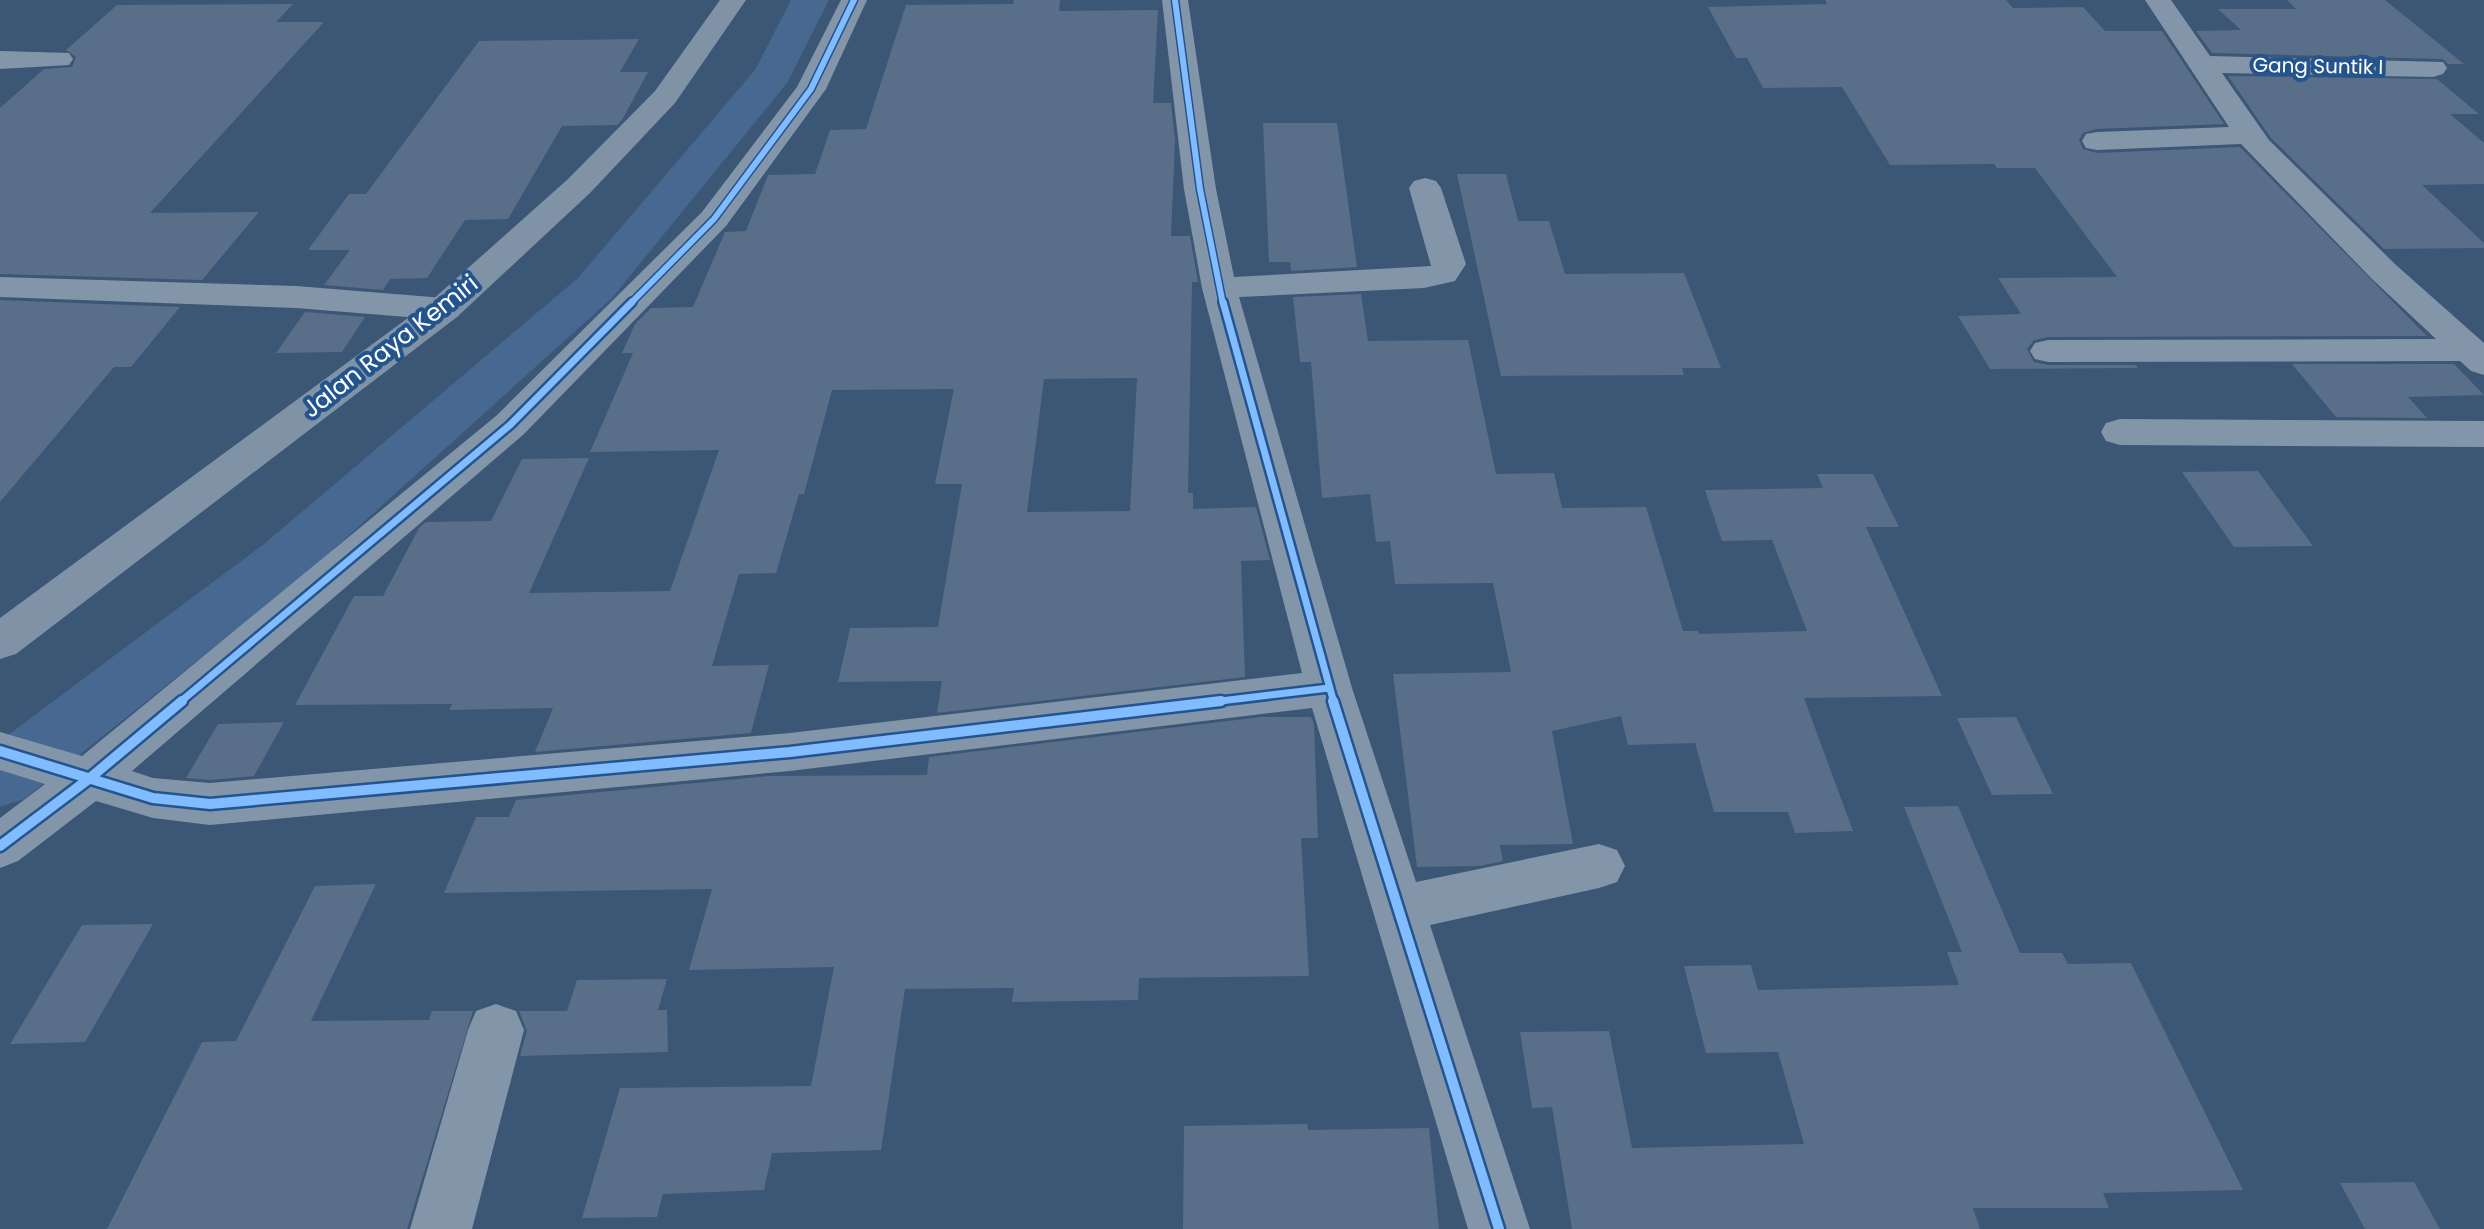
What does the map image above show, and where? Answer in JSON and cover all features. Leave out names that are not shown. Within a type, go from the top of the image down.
[{"type":"main road","name":"Jalan Raya Kemiri","points":[[0,642],[444,309],[579,186],[665,97],[733,0]]},
{"type":"street","points":[[0,846],[80,776],[510,425],[714,219],[811,89],[854,0]]},
{"type":"street","points":[[1175,0],[1200,189],[1219,288],[1329,688],[1499,1229]]},
{"type":"street","points":[[2158,0],[2249,135],[2285,177],[2477,356]]},
{"type":"street","points":[[0,60],[59,59]]},
{"type":"street","name":"Gang Suntik I","points":[[2202,64],[2433,68]]},
{"type":"street","points":[[2097,141],[2249,135]]},
{"type":"street","points":[[1219,288],[1424,278],[1443,274],[1449,264],[1425,188]]},
{"type":"street","points":[[0,287],[296,297],[444,309]]},
{"type":"street","points":[[2048,351],[2477,356]]},
{"type":"street","points":[[2120,432],[2484,434]]},
{"type":"street","points":[[0,751],[153,798],[210,804],[790,752],[1329,688]]},
{"type":"street","points":[[1398,909],[1599,866]]},
{"type":"street","points":[[441,1229],[496,1030]]},
{"type":"building","points":[[1014,0],[1060,0],[1059,11],[1158,10],[1153,103],[1171,103],[1175,140],[1171,236],[1190,236],[1198,282],[1192,282],[1188,493],[1193,493],[1193,509],[1256,507],[1270,560],[1241,561],[1245,677],[937,713],[942,681],[838,682],[850,628],[938,627],[962,484],[935,484],[954,389],[832,390],[804,494],[799,494],[776,573],[739,574],[712,666],[769,665],[751,733],[535,752],[553,708],[449,710],[452,704],[295,705],[354,596],[383,596],[419,528],[426,522],[491,521],[522,459],[589,458],[529,593],[670,591],[719,450],[590,452],[633,353],[622,353],[635,324],[651,308],[693,307],[725,232],[746,231],[768,175],[815,174],[830,130],[866,129],[906,5],[1013,4]],"holes":[[[1137,378],[1130,511],[1027,512],[1044,379]]]},
{"type":"building","points":[[1825,0],[2006,0],[2013,8],[2083,7],[2105,31],[2162,31],[2224,124],[2096,129],[2083,133],[2079,140],[2083,149],[2097,153],[2240,147],[2427,336],[2048,337],[2034,340],[2027,349],[2034,362],[2048,365],[2136,365],[2138,368],[1990,369],[1958,316],[2021,314],[1998,278],[2117,277],[2035,168],[1997,168],[1994,164],[1890,165],[1842,87],[1763,88],[1747,58],[1736,58],[1708,7],[1827,4]]},
{"type":"building","points":[[2287,0],[2385,0],[2464,64],[2448,64],[2443,59],[2212,53],[2196,31],[2241,30],[2218,9],[2296,9]]},
{"type":"building","points":[[293,4],[276,22],[324,22],[150,213],[259,212],[202,280],[0,274],[0,108],[44,69],[72,67],[76,57],[66,50],[117,5]]},
{"type":"building","points":[[639,39],[620,72],[648,72],[622,120],[617,125],[562,126],[508,219],[465,220],[427,278],[390,279],[383,290],[324,285],[350,250],[308,250],[349,194],[366,194],[479,41]]},
{"type":"building","points":[[2228,76],[2437,79],[2479,114],[2450,114],[2484,143],[2484,184],[2422,185],[2484,243],[2484,248],[2384,249],[2271,138]]},
{"type":"building","points":[[1263,123],[1337,123],[1357,267],[1291,271],[1290,262],[1269,262]]},
{"type":"building","points":[[1457,174],[1506,174],[1518,221],[1549,221],[1565,274],[1684,273],[1721,368],[1682,368],[1684,375],[1501,376]]},
{"type":"building","points":[[1361,294],[1368,341],[1468,340],[1496,474],[1554,473],[1562,508],[1646,507],[1683,631],[1698,631],[1699,634],[1807,631],[1772,540],[1722,541],[1705,490],[1823,488],[1817,474],[1873,474],[1899,527],[1866,527],[1942,696],[1804,698],[1853,831],[1795,833],[1788,812],[1714,812],[1695,743],[1628,745],[1621,716],[1552,731],[1573,844],[1500,845],[1503,861],[1480,866],[1417,867],[1393,674],[1511,672],[1493,583],[1395,584],[1390,541],[1376,542],[1370,494],[1322,498],[1311,362],[1300,362],[1293,297]]},
{"type":"building","points":[[0,300],[180,307],[131,367],[114,367],[0,502]]},
{"type":"building","points":[[305,312],[365,317],[342,352],[276,353]]},
{"type":"building","points":[[2292,364],[2454,364],[2484,395],[2408,397],[2427,418],[2336,417]]},
{"type":"building","points":[[2258,471],[2313,546],[2234,547],[2182,472]]},
{"type":"building","points":[[1261,717],[1311,717],[1314,724],[1318,838],[1301,838],[1309,976],[1139,978],[1138,1000],[1012,1002],[1014,988],[905,989],[881,1150],[772,1153],[764,1190],[663,1194],[657,1217],[582,1218],[620,1088],[811,1086],[834,967],[689,970],[712,889],[444,893],[476,817],[509,817],[516,800],[769,776],[927,775],[929,757]]},
{"type":"building","points":[[2016,717],[2053,794],[1992,795],[1957,718]]},
{"type":"building","points":[[284,722],[254,776],[210,780],[186,778],[218,724]]},
{"type":"building","points":[[1958,806],[2020,953],[2062,953],[2068,964],[2131,963],[2243,1190],[2103,1193],[2109,1208],[1973,1208],[1980,1229],[1572,1229],[1552,1107],[1532,1108],[1520,1032],[1609,1031],[1632,1148],[1804,1144],[1778,1052],[1706,1053],[1684,966],[1751,965],[1758,990],[1959,985],[1947,952],[1962,952],[1904,807]]},
{"type":"building","points":[[376,884],[311,1021],[429,1020],[432,1011],[473,1011],[407,1229],[107,1229],[202,1042],[236,1041],[315,886]]},
{"type":"building","points":[[153,924],[85,1042],[10,1044],[82,925]]},
{"type":"building","points":[[667,979],[658,1010],[667,1010],[668,1052],[520,1056],[527,1031],[519,1011],[567,1011],[577,980]]},
{"type":"building","points":[[1307,1124],[1308,1130],[1429,1128],[1439,1229],[1183,1229],[1184,1126]]},
{"type":"building","points":[[2414,1182],[2440,1229],[2365,1229],[2340,1183]]},
{"type":"waterway","points":[[0,779],[285,559],[595,288],[773,74],[810,0]]},
{"type":"cycle path","points":[[0,846],[90,778],[510,425],[714,219],[811,89],[854,0]]},
{"type":"cycle path","points":[[1175,0],[1200,189],[1219,288],[1329,688],[1499,1229]]},
{"type":"cycle path","points":[[0,751],[153,798],[210,804],[790,752],[1329,688]]}]
